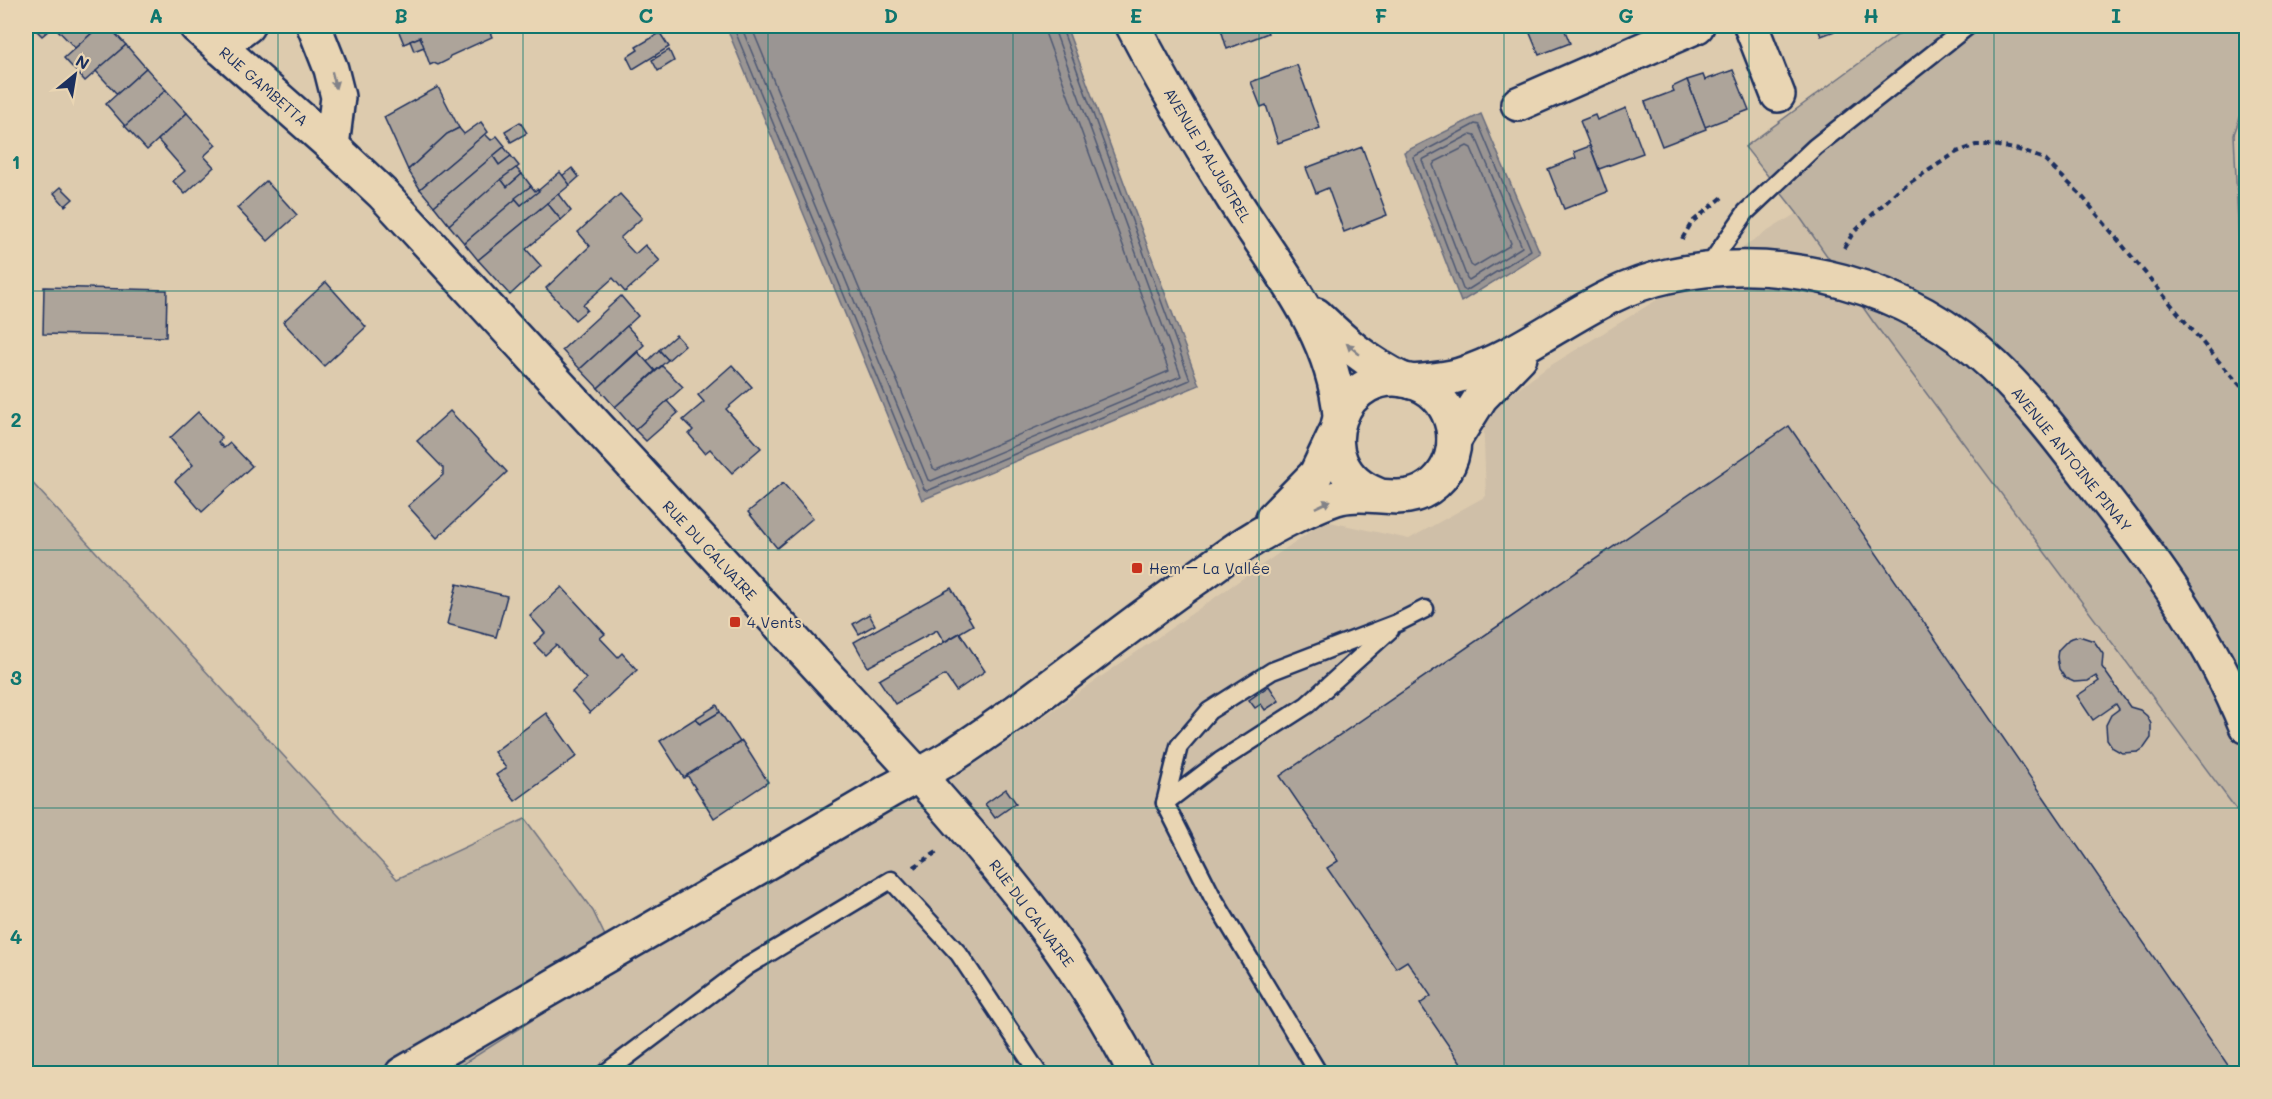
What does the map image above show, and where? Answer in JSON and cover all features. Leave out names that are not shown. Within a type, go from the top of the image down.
[{"type":"street","points":[[207,36],[247,26]]},
{"type":"street","points":[[314,26],[331,69],[338,97],[332,146]]},
{"type":"street","name":"AVENUE D'ALJUSTREL","points":[[1133,26],[1188,126],[1308,314],[1333,370],[1338,392],[1338,424]]},
{"type":"street","points":[[1518,104],[1697,26]]},
{"type":"street","points":[[1751,26],[1778,95]]},
{"type":"street","name":"RUE GAMBETTA","points":[[207,36],[332,146]]},
{"type":"street","name":"RUE DU CALVAIRE","points":[[332,146],[383,195],[918,776],[1003,872],[1060,946],[1097,1003],[1136,1074]]},
{"type":"street","name":"AVENUE ANTOINE PINAY","points":[[1252,539],[1316,474],[1351,399],[1366,387],[1384,380],[1407,381],[1460,375],[1547,333],[1605,298],[1632,286],[1668,276],[1706,270],[1743,268],[1784,270],[1825,276],[1890,298],[1930,319],[1966,342],[2023,395],[2126,526],[2181,602],[2235,697],[2247,726]]},
{"type":"street","name":"AVENUE D'ALJUSTREL","points":[[1288,281],[1315,314],[1355,352],[1379,368],[1407,381]]},
{"type":"street","name":"AVENUE ANTOINE PINAY","points":[[1252,539],[1335,498],[1365,493],[1398,498],[1426,489],[1446,468],[1451,459],[1454,440],[1480,397],[1497,378],[1547,333]]},
{"type":"street","points":[[1407,381],[1430,390],[1443,404],[1452,421],[1454,440]]},
{"type":"street","points":[[1338,424],[1337,454],[1346,472],[1360,486],[1378,495]]},
{"type":"street","points":[[402,1074],[947,759],[1252,539]]},
{"type":"lane","points":[[1706,270],[1746,212],[1815,147],[1968,26]]},
{"type":"lane","points":[[1319,1074],[1212,896],[1165,803],[1179,746],[1209,711],[1272,671],[1397,623],[1425,609]]},
{"type":"lane","points":[[1165,803],[1220,761],[1307,705],[1397,623]]},
{"type":"lane","points":[[604,1074],[746,967],[891,880],[959,954],[1039,1074]]},
{"type":"path","points":[[1825,276],[1853,233],[1897,191],[1958,152],[1976,145],[1993,145],[2019,150],[2044,159],[2081,195],[2247,393]]},
{"type":"path","points":[[891,880],[969,833]]},
{"type":"path","points":[[26,1064],[34,1074]]},
{"type":"shaded area","points":[[1910,26],[2246,26],[2246,101],[2234,134],[2240,265],[2246,278],[2246,818],[2242,817],[1874,323],[1797,213],[1745,147]]},
{"type":"shaded area","points":[[2246,101],[2246,278],[2240,265],[2234,134]]},
{"type":"shaded area","points":[[1797,213],[1874,323],[2242,817],[2246,818],[2246,1073],[449,1074],[619,965],[980,761],[1325,521],[1409,539],[1486,496],[1483,415],[1545,369]]},
{"type":"shaded area","points":[[26,476],[397,879],[525,819],[593,911],[619,965],[449,1073],[26,1073]]},
{"type":"water","points":[[726,26],[1066,26],[1199,385],[922,500]]},
{"type":"water","points":[[1481,114],[1540,253],[1461,302],[1404,152]]},
{"type":"building","points":[[32,26],[54,26],[42,36]]},
{"type":"building","points":[[54,26],[100,26],[75,48]]},
{"type":"building","points":[[100,26],[108,26],[126,45],[85,81],[64,58]]},
{"type":"building","points":[[487,26],[492,37],[450,56],[448,60],[438,65],[434,63],[430,65],[420,37],[404,44],[397,27]]},
{"type":"building","points":[[1220,26],[1265,26],[1268,33],[1227,49]]},
{"type":"building","points":[[1527,26],[1563,26],[1570,43],[1539,55]]},
{"type":"building","points":[[1817,26],[1848,26],[1821,36]]},
{"type":"building","points":[[660,33],[669,47],[633,69],[627,57],[638,50],[636,47]]},
{"type":"building","points":[[420,37],[424,47],[414,51],[410,41]]},
{"type":"building","points":[[126,45],[146,68],[117,94],[96,71]]},
{"type":"building","points":[[669,50],[674,61],[658,71],[652,60]]},
{"type":"building","points":[[1297,65],[1320,128],[1278,143],[1266,105],[1261,107],[1251,82]]},
{"type":"building","points":[[146,68],[166,90],[125,126],[106,104]]},
{"type":"building","points":[[1733,70],[1749,110],[1705,127],[1687,80],[1703,75],[1705,80]]},
{"type":"building","points":[[1687,80],[1706,129],[1662,146],[1645,102],[1674,91],[1672,87]]},
{"type":"building","points":[[438,87],[459,128],[447,134],[408,170],[384,117]]},
{"type":"building","points":[[166,90],[187,113],[147,150],[125,126]]},
{"type":"building","points":[[1626,108],[1643,153],[1599,169],[1580,121],[1595,115],[1597,120]]},
{"type":"building","points":[[187,113],[216,145],[204,156],[214,167],[185,194],[173,181],[185,171],[158,140]]},
{"type":"building","points":[[481,122],[488,132],[420,189],[408,170],[447,134],[459,128],[464,134]]},
{"type":"building","points":[[520,122],[527,133],[511,142],[505,131]]},
{"type":"building","points":[[485,134],[491,140],[497,136],[505,146],[434,206],[420,189]]},
{"type":"building","points":[[1590,146],[1607,192],[1564,209],[1548,169],[1576,158],[1574,152]]},
{"type":"building","points":[[504,147],[511,156],[499,165],[493,156]]},
{"type":"building","points":[[1362,147],[1387,215],[1344,232],[1328,188],[1316,193],[1306,168]]},
{"type":"building","points":[[493,156],[499,165],[511,156],[519,166],[449,225],[434,206]]},
{"type":"building","points":[[516,168],[522,174],[507,187],[501,179]]},
{"type":"building","points":[[572,168],[579,177],[570,185],[562,176]]},
{"type":"building","points":[[560,172],[570,185],[478,260],[464,243],[515,198],[521,205]]},
{"type":"building","points":[[522,174],[531,186],[464,243],[449,225],[501,179],[507,187]]},
{"type":"building","points":[[266,181],[297,215],[268,241],[237,208]]},
{"type":"building","points":[[531,186],[535,191],[537,189],[539,191],[521,205],[515,198]]},
{"type":"building","points":[[61,187],[73,199],[65,206],[54,193]]},
{"type":"building","points":[[558,194],[571,211],[561,220],[547,203]]},
{"type":"building","points":[[620,194],[642,218],[620,238],[635,254],[645,245],[660,261],[625,292],[613,278],[583,305],[587,310],[575,320],[546,288],[590,246],[578,232]]},
{"type":"building","points":[[547,203],[561,220],[526,249],[541,266],[510,295],[478,260]]},
{"type":"building","points":[[326,282],[366,327],[324,366],[283,322]]},
{"type":"building","points":[[44,287],[167,290],[166,337],[43,334]]},
{"type":"building","points":[[621,296],[638,316],[580,369],[562,350]]},
{"type":"building","points":[[627,326],[644,345],[598,388],[580,369]]},
{"type":"building","points":[[676,335],[685,345],[668,360],[659,350]]},
{"type":"building","points":[[659,350],[668,360],[655,371],[647,362]]},
{"type":"building","points":[[638,352],[655,371],[615,407],[598,388]]},
{"type":"building","points":[[732,365],[752,387],[726,409],[761,448],[732,473],[710,449],[705,453],[689,434],[693,430],[683,420],[704,402],[698,395]]},
{"type":"building","points":[[662,366],[683,387],[635,430],[615,407]]},
{"type":"building","points":[[667,401],[678,413],[646,441],[635,430]]},
{"type":"building","points":[[450,411],[507,472],[437,538],[408,506],[443,475],[443,468],[417,441]]},
{"type":"building","points":[[198,412],[222,438],[218,442],[224,448],[230,443],[252,466],[202,512],[175,481],[193,465],[170,438]]},
{"type":"building","points":[[1789,426],[2234,1074],[1468,1074],[1420,1004],[1431,996],[1407,961],[1396,968],[1327,868],[1338,861],[1280,776]]},
{"type":"building","points":[[783,483],[813,518],[777,548],[748,512]]},
{"type":"building","points":[[457,584],[507,596],[496,637],[447,624]]},
{"type":"building","points":[[562,587],[605,634],[600,638],[618,657],[622,653],[637,670],[590,713],[572,692],[586,679],[556,645],[545,655],[534,644],[545,633],[530,616]]},
{"type":"building","points":[[951,588],[973,625],[944,642],[937,630],[868,667],[854,642]]},
{"type":"building","points":[[869,614],[875,625],[859,634],[853,624]]},
{"type":"building","points":[[960,633],[985,671],[956,691],[945,675],[895,704],[879,680]]},
{"type":"building","points":[[2079,636],[2094,641],[2103,654],[2102,667],[2130,707],[2140,710],[2147,716],[2151,724],[2151,738],[2138,752],[2122,753],[2113,748],[2107,739],[2106,725],[2111,715],[2119,709],[2116,704],[2093,720],[2077,696],[2099,681],[2096,676],[2088,681],[2074,682],[2065,678],[2059,669],[2058,650],[2069,639]]},
{"type":"building","points":[[1269,686],[1279,701],[1265,710],[1261,704],[1255,708],[1249,700]]},
{"type":"building","points":[[717,705],[720,712],[700,724],[696,718]]},
{"type":"building","points":[[720,712],[740,742],[684,778],[660,741],[696,718],[700,724]]},
{"type":"building","points":[[546,713],[577,756],[515,801],[496,775],[506,768],[494,752]]},
{"type":"building","points":[[742,741],[768,782],[714,818],[687,775]]},
{"type":"building","points":[[1006,789],[1016,803],[995,818],[985,804]]},
{"type":"place","name":"Hem – La Vallée","points":[[1137,568]]},
{"type":"place","name":"4 Vents","points":[[735,622]]}]
